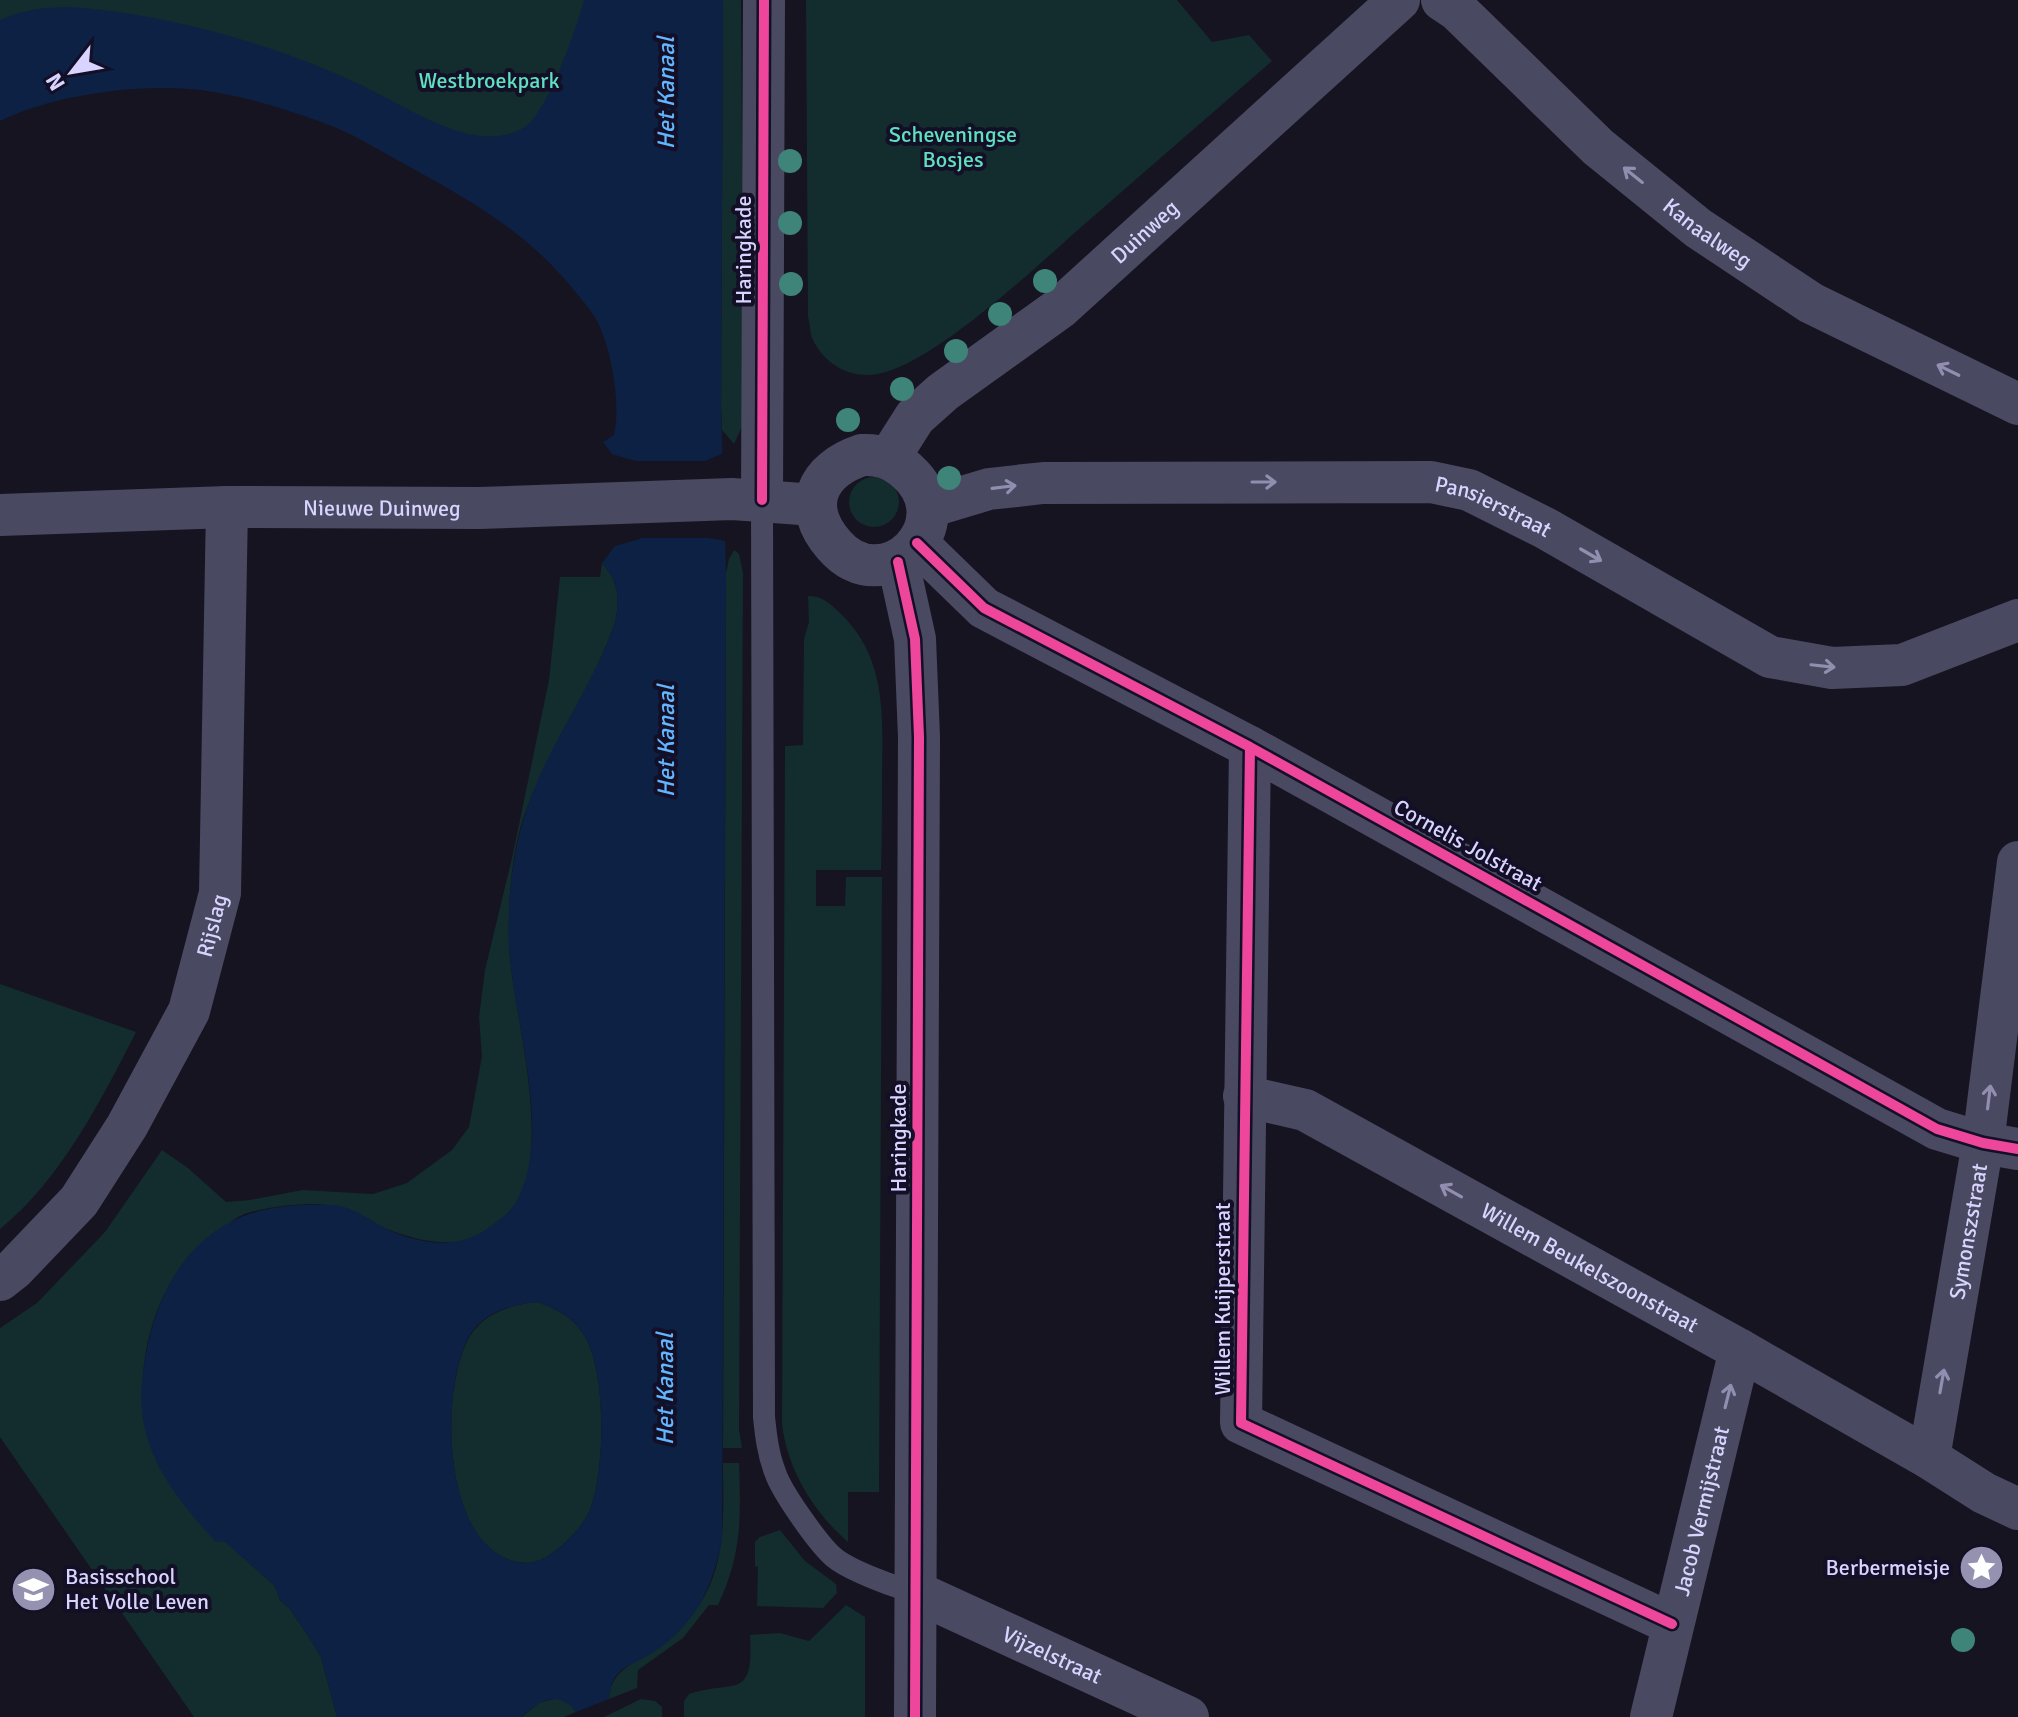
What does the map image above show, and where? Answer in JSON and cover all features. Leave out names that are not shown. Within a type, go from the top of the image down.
[{"type":"street","name":"Haringkade","points":[[747,500],[764,0]]},
{"type":"street","name":"Duinweg","points":[[889,458],[915,417],[1060,308],[1399,0]]},
{"type":"street","name":"Kanaalweg","points":[[1442,0],[1457,10],[1598,147],[1698,228],[1811,303],[2018,404]]},
{"type":"street","points":[[862,455],[889,458],[913,476],[925,491],[915,537],[881,566],[862,564],[835,547],[824,531],[815,505],[818,488],[838,465],[862,455]]},
{"type":"street","name":"Pansierstraat","points":[[915,537],[989,489],[1043,483],[1431,482],[1469,490],[1545,528],[1770,657],[1841,668],[1902,665],[2018,620]]},
{"type":"street","name":"Nieuwe Duinweg","points":[[0,515],[227,507],[479,508],[621,501],[747,500]]},
{"type":"street","points":[[747,500],[815,505]]},
{"type":"street","name":"Rijslag","points":[[0,1280],[79,1201],[127,1126],[189,1011],[220,893],[227,507]]},
{"type":"street","name":"Haringkade","points":[[915,537],[919,737],[915,1717]]},
{"type":"street","name":"Cornelis Jolstraat","points":[[915,537],[984,608],[1250,747],[1937,1129],[2000,1146]]},
{"type":"street","name":"Willem Kuijperstraat","points":[[1250,747],[1241,1423],[1672,1624]]},
{"type":"street","name":"Symonszstraat","points":[[1929,1458],[2000,1146],[2018,862]]},
{"type":"street","name":"Willem Beukelszoonstraat","points":[[1244,1096],[1305,1110],[1740,1350],[1984,1493],[2018,1509]]},
{"type":"street","name":"Jacob Vermijstraat","points":[[1651,1717],[1740,1350]]},
{"type":"street","name":"Vijzelstraat","points":[[916,1592],[1188,1717]]},
{"type":"lane","name":"Haringkade","points":[[747,500],[766,1441],[775,1475],[805,1522],[835,1558],[892,1587],[916,1592]]},
{"type":"green space","name":"Westbroekpark","points":[[0,0],[608,0],[528,170],[183,55],[0,94]]},
{"type":"green space","points":[[723,0],[741,0],[744,422],[734,444],[722,430],[721,408]]},
{"type":"green space","name":"Scheveningse Bosjes","points":[[806,0],[1177,0],[1212,42],[1249,35],[1272,61],[1011,289],[954,334],[901,366],[878,374],[858,374],[840,368],[824,357],[811,335],[808,317]]},
{"type":"green space","points":[[874,477],[892,484],[899,502],[892,520],[874,527],[856,520],[849,502],[856,484]]},
{"type":"green space","points":[[734,550],[739,554],[743,573],[739,1430],[742,1448],[723,1448],[726,573]]},
{"type":"green space","points":[[602,563],[617,591],[615,623],[527,808],[514,858],[509,945],[532,1121],[531,1156],[524,1187],[510,1211],[491,1228],[472,1238],[453,1242],[433,1242],[392,1231],[320,1204],[289,1205],[244,1214],[199,1246],[182,1265],[157,1310],[145,1360],[143,1411],[225,1541],[275,1586],[280,1600],[307,1634],[321,1657],[337,1717],[194,1717],[0,1437],[0,1328],[37,1303],[105,1232],[162,1150],[188,1168],[226,1202],[303,1190],[373,1194],[407,1183],[452,1150],[469,1127],[482,1056],[479,1017],[485,970],[549,680],[560,577],[600,577]]},
{"type":"green space","points":[[808,596],[822,599],[839,612],[866,647],[878,686],[882,728],[881,870],[816,870],[816,906],[845,906],[846,877],[882,877],[879,1492],[848,1492],[848,1542],[824,1518],[804,1489],[790,1457],[782,1424],[785,746],[803,745],[804,639],[809,622]]},
{"type":"green space","points":[[0,984],[136,1032],[78,1138],[42,1187],[0,1229]]},
{"type":"green space","points":[[538,1302],[573,1321],[590,1348],[600,1391],[601,1441],[596,1487],[586,1517],[557,1550],[541,1560],[528,1563],[499,1555],[478,1535],[463,1505],[454,1469],[451,1431],[453,1394],[460,1361],[470,1336],[483,1321],[500,1311]]},
{"type":"green space","points":[[723,1463],[739,1463],[740,1519],[732,1569],[718,1605],[709,1605],[683,1638],[638,1670],[637,1688],[609,1699],[615,1679],[622,1671],[672,1637],[705,1595],[720,1547]]},
{"type":"green space","points":[[780,1530],[805,1561],[836,1584],[837,1593],[823,1608],[757,1606],[755,1542]]},
{"type":"green space","points":[[846,1605],[865,1617],[865,1717],[684,1717],[684,1701],[689,1694],[738,1684],[744,1679],[750,1656],[750,1635],[780,1633],[809,1641]]},
{"type":"green space","points":[[558,1698],[571,1705],[576,1712],[564,1717],[522,1717],[538,1703]]},
{"type":"green space","points":[[641,1699],[655,1701],[662,1707],[662,1717],[604,1717]]},
{"type":"water","name":"Het Kanaal","points":[[584,0],[723,0],[721,408],[726,573],[722,1540],[708,1588],[697,1609],[663,1645],[618,1674],[609,1699],[576,1712],[563,1701],[549,1700],[522,1717],[337,1717],[321,1657],[290,1609],[280,1600],[275,1586],[225,1542],[215,1541],[185,1506],[160,1469],[151,1449],[141,1406],[147,1350],[155,1318],[182,1264],[202,1242],[226,1224],[255,1212],[289,1206],[340,1206],[398,1234],[439,1243],[476,1235],[505,1215],[515,1203],[527,1172],[532,1141],[532,1108],[509,944],[509,902],[514,860],[523,819],[538,780],[615,623],[617,591],[602,563],[615,546],[640,539],[638,462],[612,454],[603,442],[614,435],[616,394],[607,348],[596,319],[535,249],[493,216],[343,131],[279,108],[217,93],[152,88],[99,93],[46,104],[0,121],[0,20],[34,10],[68,7],[137,15],[194,27],[304,61],[454,130],[490,136],[519,130],[535,117],[561,68]],"holes":[[[538,1302],[573,1321],[590,1348],[600,1391],[601,1441],[596,1487],[586,1517],[557,1550],[541,1560],[528,1563],[499,1555],[478,1534],[463,1504],[454,1468],[451,1430],[453,1393],[460,1360],[470,1335],[492,1315],[509,1307]]]},
{"type":"pier","points":[[726,452],[730,545],[726,541],[708,538],[623,541],[623,538],[636,536],[634,465],[618,461],[618,458],[705,461]]},
{"type":"cycle path","points":[[762,500],[764,0]]},
{"type":"cycle path","points":[[917,543],[984,608],[1250,747],[1937,1129],[1983,1143],[2018,1149]]},
{"type":"cycle path","points":[[898,562],[915,639],[919,737],[915,1717]]},
{"type":"cycle path","points":[[1250,747],[1241,1423],[1672,1624]]},
{"type":"place","name":"Berbermeisje","points":[[1981,1567]]},
{"type":"place","name":"Basisschool Het Volle Leven","points":[[34,1589]]}]
